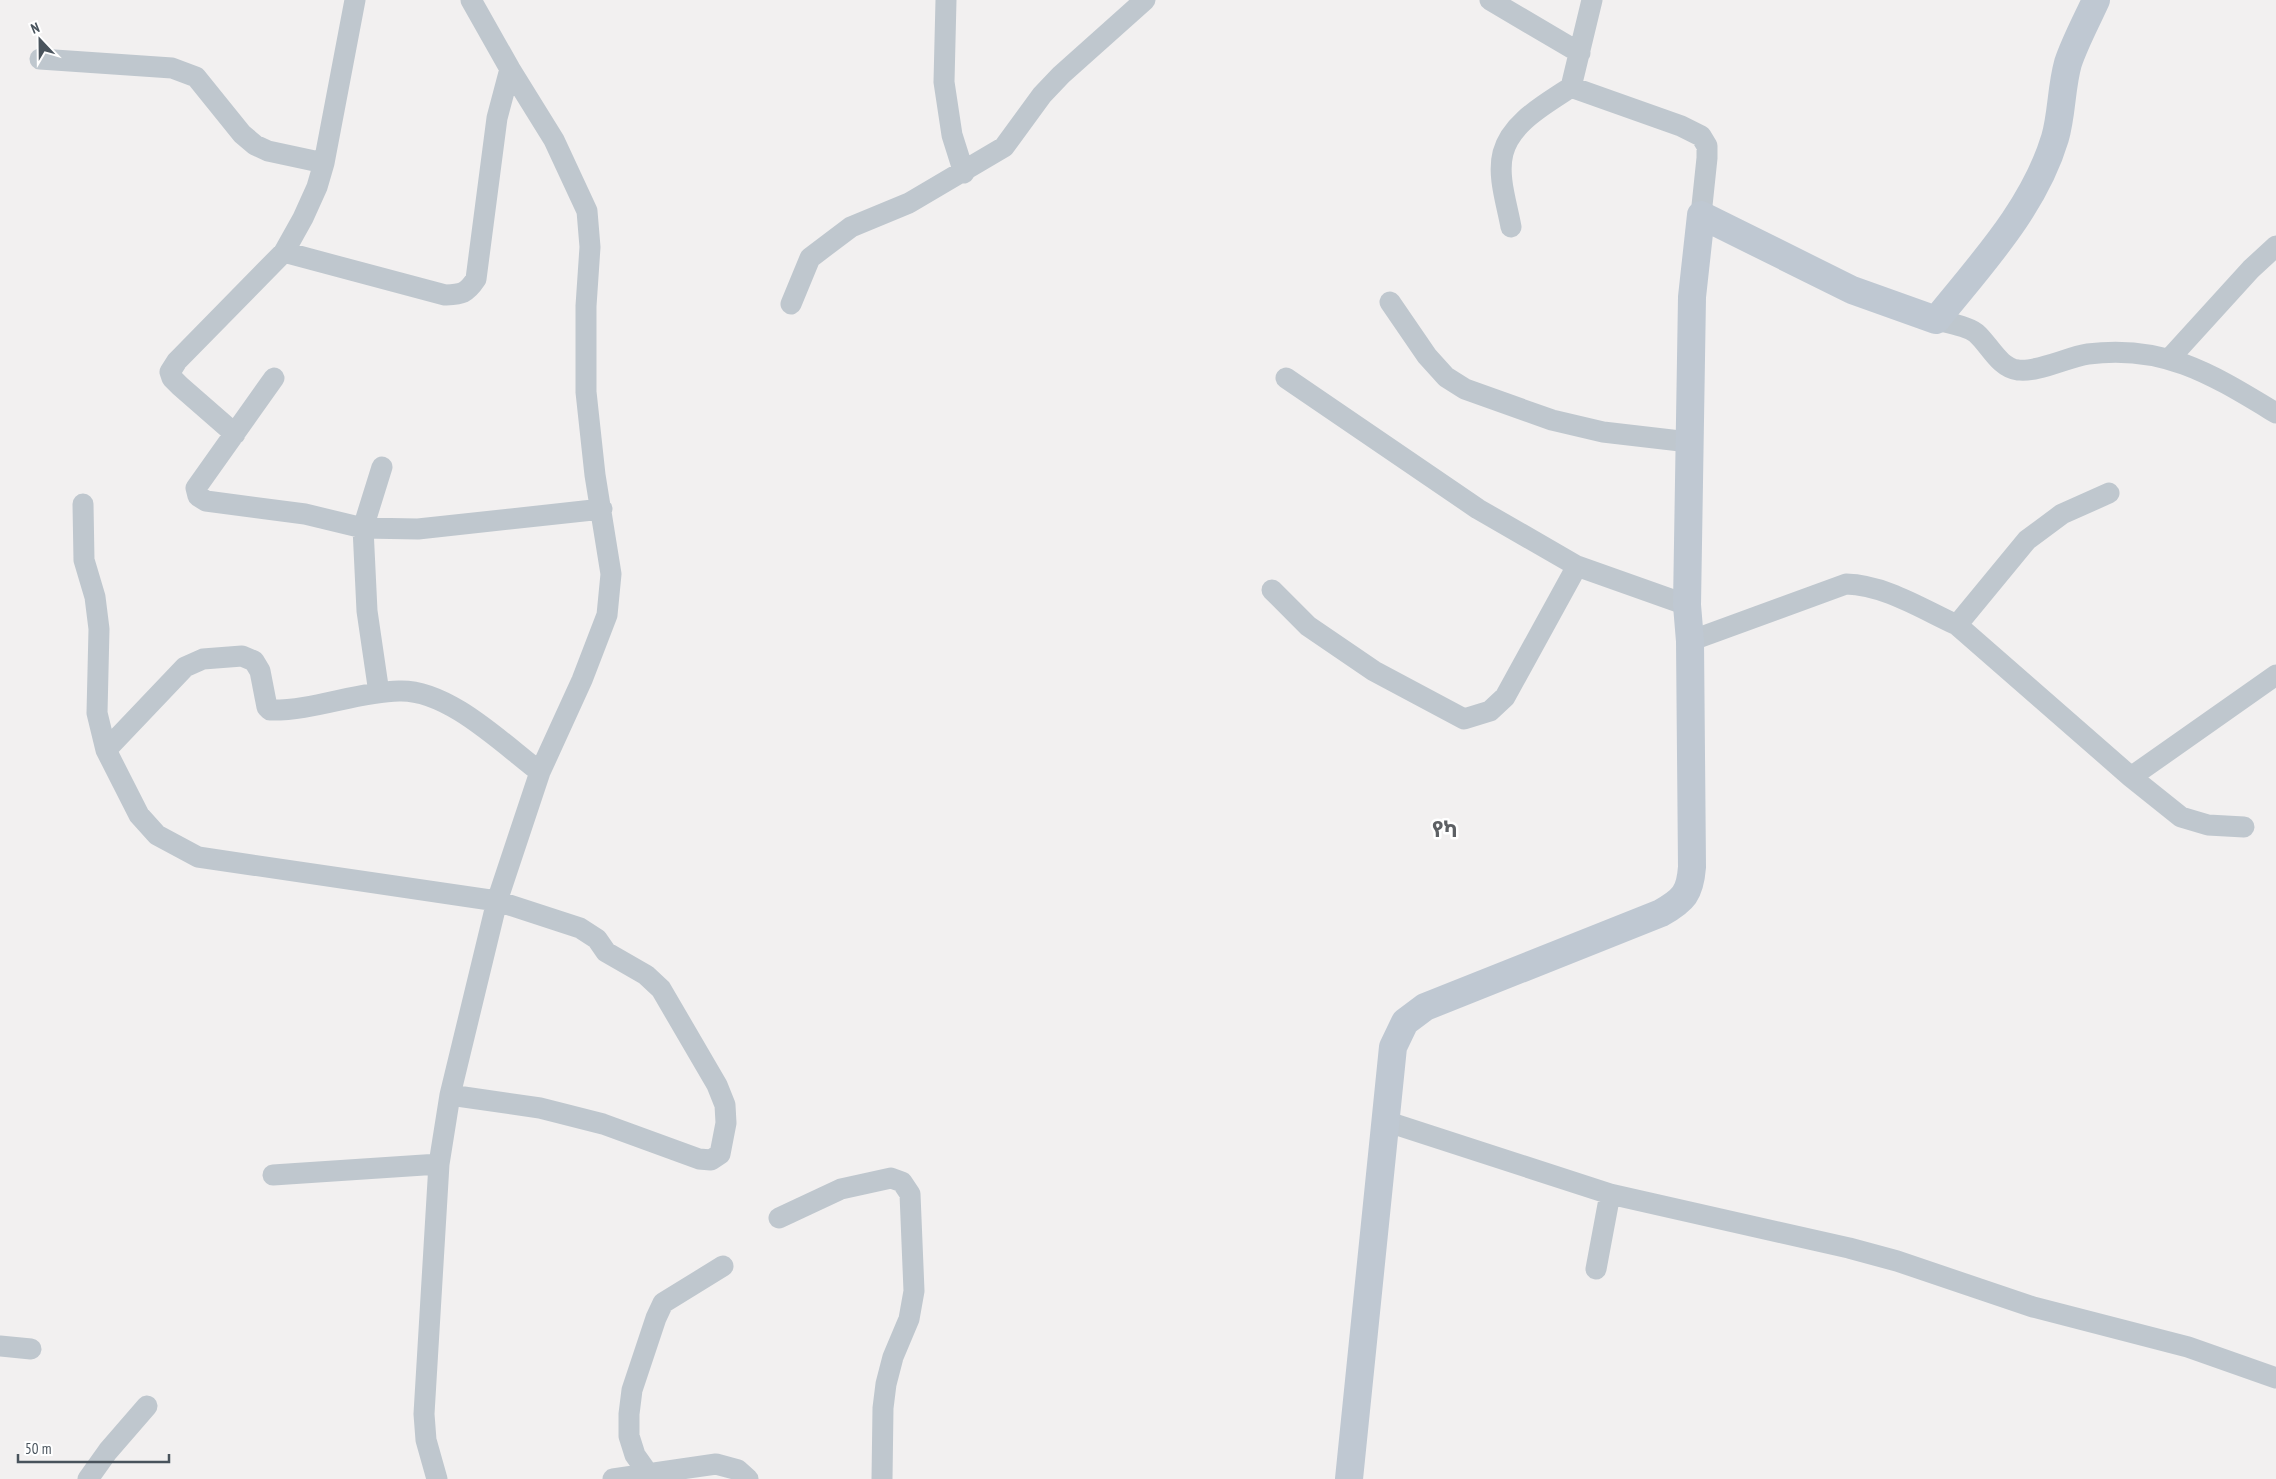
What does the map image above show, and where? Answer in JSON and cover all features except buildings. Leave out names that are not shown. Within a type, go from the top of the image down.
[{"type":"street","points":[[235,434],[180,386],[172,378],[170,372],[176,361],[284,252],[303,218],[317,187],[324,163],[355,0]]},
{"type":"street","points":[[437,1479],[426,1440],[424,1414],[439,1164],[450,1095],[497,901],[540,772],[582,680],[606,615],[612,574],[595,475],[586,392],[586,306],[590,247],[587,211],[554,140],[510,69],[471,0]]},
{"type":"street","points":[[946,0],[944,82],[952,135],[964,173]]},
{"type":"street","points":[[791,304],[810,258],[850,227],[909,203],[964,173],[1004,147],[1042,94],[1144,0]]},
{"type":"street","points":[[1490,0],[1580,53]]},
{"type":"street","points":[[1511,226],[1502,176],[1502,155],[1508,138],[1530,115],[1571,87],[1592,0]]},
{"type":"street","points":[[1936,320],[1996,246],[2039,178],[2056,137],[2061,95],[2069,62],[2096,0]]},
{"type":"street","points":[[40,59],[172,68],[196,77],[242,134],[255,145],[268,151],[324,163]]},
{"type":"street","points":[[284,252],[445,296],[468,291],[476,279],[497,118],[510,69]]},
{"type":"street","points":[[1349,1479],[1394,1047],[1405,1022],[1425,1007],[1661,913],[1679,903],[1690,886],[1692,867],[1690,640],[1687,605],[1692,297],[1707,146],[1701,136],[1681,126],[1571,87]]},
{"type":"street","points":[[1701,215],[1753,239],[1852,290],[1974,332],[2002,363],[2017,370],[2102,353],[2123,352],[2170,358],[2221,380],[2276,413]]},
{"type":"street","points":[[2170,358],[2251,269],[2276,246]]},
{"type":"street","points":[[1390,302],[1427,356],[1446,377],[1465,389],[1552,420],[1604,432],[1689,442]]},
{"type":"street","points":[[274,378],[196,488],[198,496],[206,500],[305,514],[363,528],[418,529],[602,509]]},
{"type":"street","points":[[1286,378],[1478,509],[1577,566],[1687,605]]},
{"type":"street","points":[[379,693],[367,611],[363,528],[382,467]]},
{"type":"street","points":[[1957,625],[2026,540],[2062,514],[2109,493]]},
{"type":"street","points":[[83,504],[84,560],[95,597],[99,629],[97,713],[106,750],[139,815],[157,835],[198,857],[497,901],[580,928],[597,939],[606,952],[646,975],[660,989],[717,1085],[725,1105],[726,1123],[720,1154],[710,1160],[699,1160],[603,1124],[540,1108],[450,1095]]},
{"type":"street","points":[[1272,590],[1308,626],[1374,671],[1464,719],[1490,710],[1505,697],[1577,566]]},
{"type":"street","points":[[1690,640],[1846,584],[1862,584],[1881,590],[1957,625],[2131,777],[2181,816],[2208,825],[2244,827]]},
{"type":"street","points":[[106,750],[185,667],[203,659],[242,656],[254,661],[260,671],[270,710],[400,690],[427,696],[460,711],[540,772]]},
{"type":"street","points":[[2131,777],[2276,675]]},
{"type":"street","points":[[1385,1121],[1610,1194],[1849,1248],[1897,1261],[2033,1307],[2188,1347],[2276,1378]]},
{"type":"street","points":[[273,1175],[439,1164]]},
{"type":"street","points":[[778,1218],[841,1189],[892,1178],[902,1182],[910,1194],[914,1291],[909,1319],[893,1358],[886,1384],[883,1408],[882,1479]]},
{"type":"street","points":[[1596,1269],[1610,1194]]},
{"type":"street","points":[[647,1472],[635,1455],[629,1436],[629,1414],[632,1390],[656,1318],[664,1303],[723,1266]]},
{"type":"street","points":[[0,1346],[31,1349]]},
{"type":"street","points":[[88,1479],[108,1451],[147,1406]]},
{"type":"street","points":[[613,1479],[647,1472],[716,1464],[738,1470],[748,1479]]},
{"type":"district","name":"የካ","points":[[1445,829]]}]
